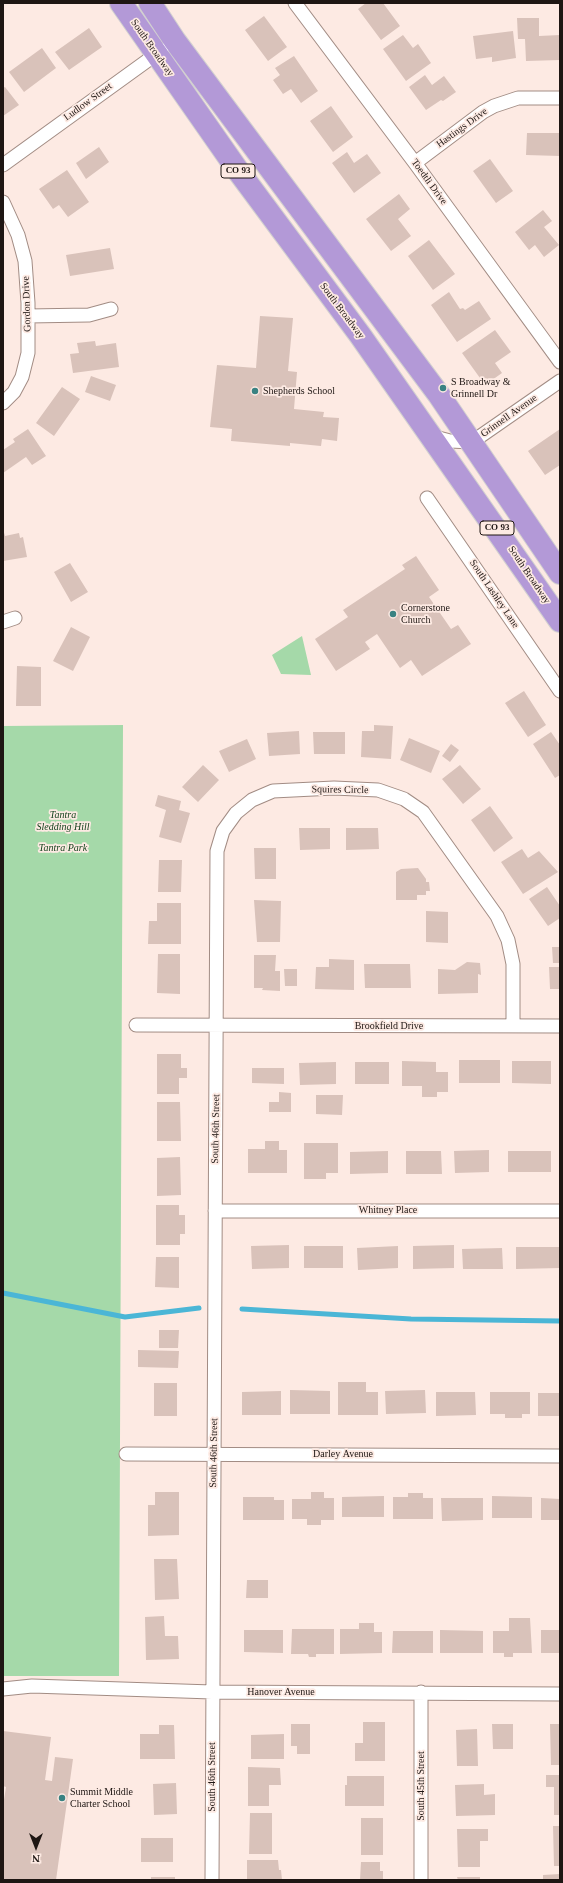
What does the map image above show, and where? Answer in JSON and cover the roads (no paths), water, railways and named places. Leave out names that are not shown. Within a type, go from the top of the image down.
[{"type":"highway","name":"South Broadway","points":[[121,3],[239,172],[360,334],[560,621]]},
{"type":"highway","name":"CO 93","points":[[150,3],[175,41],[439,395],[560,573]]},
{"type":"street","name":"Toedtli Drive","points":[[295,3],[415,163],[560,362]]},
{"type":"street","name":"Ludlow Street","points":[[3,165],[175,41]]},
{"type":"street","name":"Hastings Drive","points":[[415,163],[483,112],[494,106],[518,98],[560,98]]},
{"type":"street","name":"Gordon Drive","points":[[3,202],[18,235],[25,261],[28,316],[28,353],[22,377],[14,392],[3,403]]},
{"type":"street","points":[[28,316],[89,315],[112,309]]},
{"type":"street","name":"Grinnell Avenue","points":[[431,436],[450,440],[472,442],[560,381]]},
{"type":"street","name":"South Lashley Lane","points":[[427,498],[560,691]]},
{"type":"street","name":"Squires Circle","points":[[217,1025],[217,851],[223,831],[236,813],[252,800],[273,791],[334,788],[378,790],[404,799],[423,812],[497,916],[508,940],[513,964],[513,1026]]},
{"type":"street","name":"Brookfield Drive","points":[[136,1025],[560,1026]]},
{"type":"street","name":"South 46th Street","points":[[212,1880],[217,1025]]},
{"type":"street","name":"Whitney Place","points":[[216,1210],[560,1211]]},
{"type":"street","name":"Darley Avenue","points":[[126,1454],[214,1453],[560,1456]]},
{"type":"street","name":"Hanover Avenue","points":[[3,1689],[32,1686],[212,1692],[421,1692],[560,1694]]},
{"type":"street","name":"South 45th Street","points":[[421,1692],[421,1880]]},
{"type":"waterway","points":[[3,1293],[125,1317],[199,1308]]},
{"type":"waterway","points":[[242,1309],[411,1319],[560,1321]]},
{"type":"place","name":"S Broadway & Grinnell Dr","points":[[443,388]]},
{"type":"place","name":"Shepherds School","points":[[255,391]]},
{"type":"place","name":"Cornerstone Church","points":[[393,614]]},
{"type":"place","name":"Summit Middle Charter School","points":[[62,1798]]},
{"type":"park label","name":"Tantra Sledding Hill","points":[[63,820]]},
{"type":"park label","name":"Tantra Park","points":[[63,848]]}]
